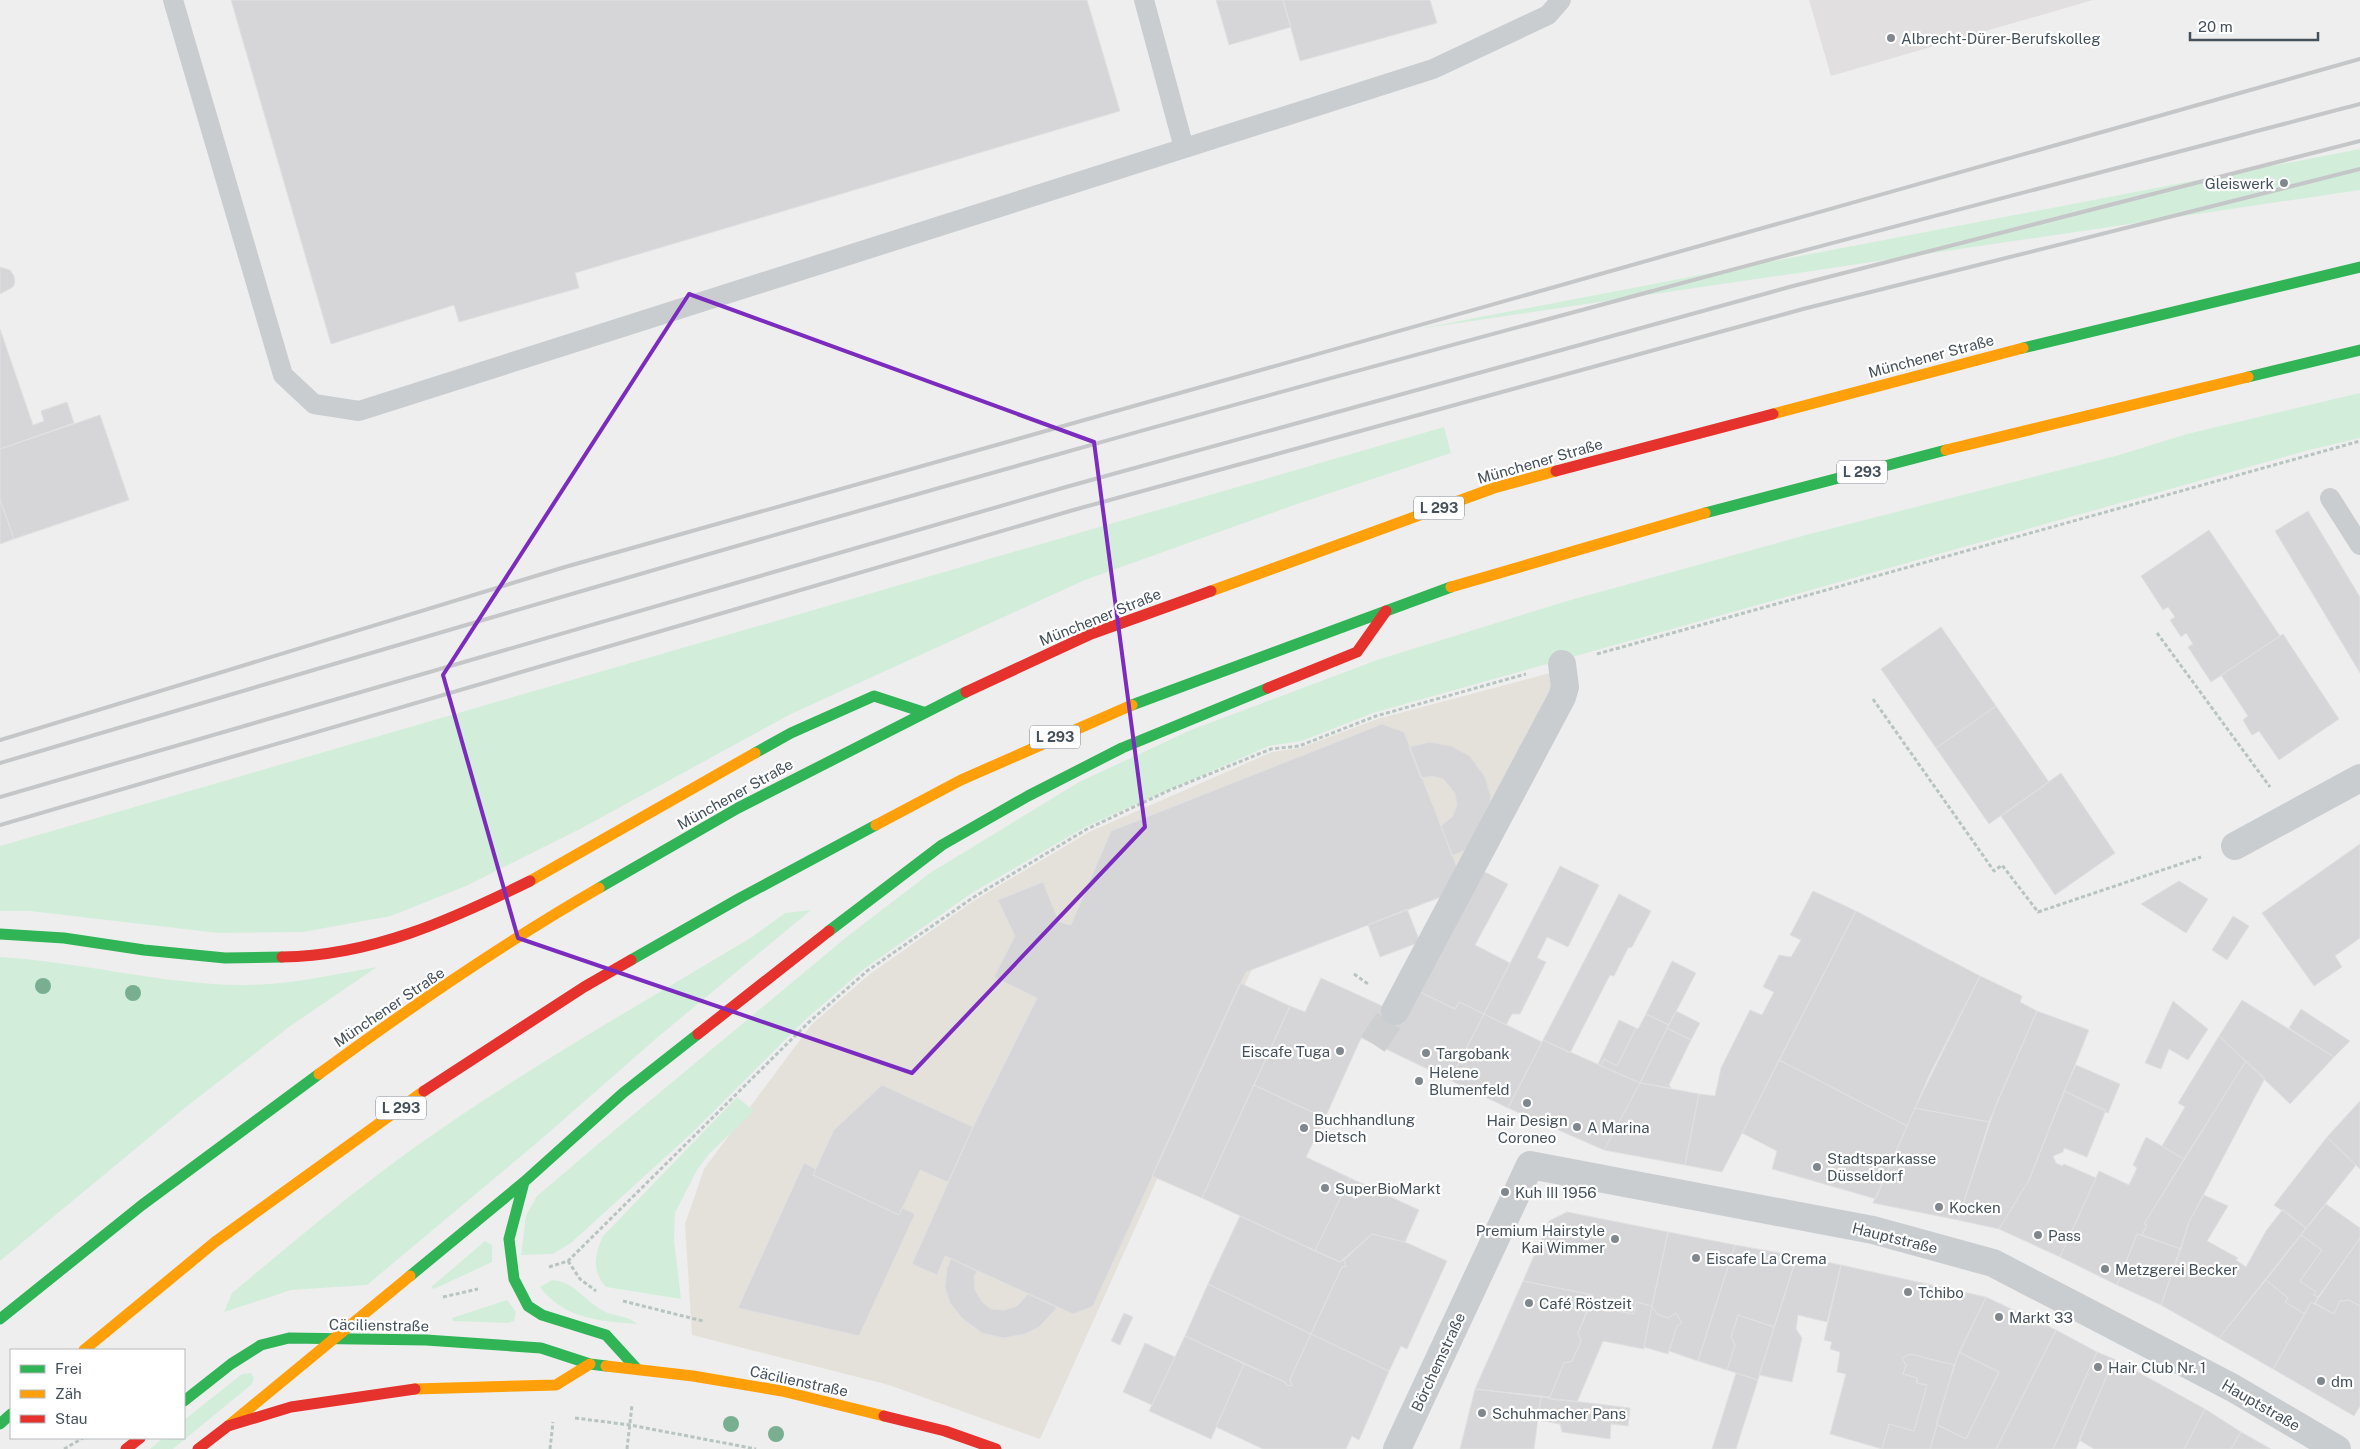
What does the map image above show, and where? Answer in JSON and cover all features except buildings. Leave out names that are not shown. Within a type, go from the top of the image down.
[{"type":"main road","name":"Münchener Straße","points":[[0,1320],[142,1205],[366,1039],[548,918],[738,808],[923,712],[1091,634],[1494,488],[1974,360],[2360,267]]},
{"type":"main road","name":"L 293","points":[[85,1349],[214,1242],[424,1092],[584,987],[740,898],[961,780],[1043,743],[1161,693],[1445,589],[1519,566],[1756,499],[1989,439],[2360,350]]},
{"type":"main road","points":[[198,1449],[524,1182],[623,1093],[942,845],[1028,796],[1122,748],[1357,652],[1386,611]]},
{"type":"main road","points":[[0,934],[64,938],[144,950],[225,958],[300,957],[377,946],[451,918],[530,881],[791,733],[874,696],[923,712]]},
{"type":"main road","points":[[524,1182],[509,1239],[514,1279],[528,1306],[542,1315],[606,1335],[637,1369]]},
{"type":"main road","name":"Cäcilienstraße","points":[[185,1400],[231,1364],[261,1345],[290,1338],[426,1340],[541,1348],[590,1364],[637,1369],[782,1391],[945,1432],[996,1449]]},
{"type":"main road","points":[[228,1426],[291,1407],[424,1388],[556,1386],[590,1364]]},
{"type":"main road","points":[[0,1424],[10,1415]]},
{"type":"main road","points":[[126,1449],[139,1439]]},
{"type":"street","points":[[1395,1011],[1562,697],[1565,687],[1562,664]]},
{"type":"street","points":[[2235,846],[2360,778]]},
{"type":"street","name":"Hauptstraße","points":[[1478,1275],[1530,1165],[1873,1230],[1993,1264],[2233,1388],[2337,1449]]},
{"type":"street","name":"Börchemstraße","points":[[1397,1449],[1478,1275]]},
{"type":"lane","points":[[173,0],[284,375],[314,404],[359,411],[1433,69],[1548,15],[1560,0]]},
{"type":"lane","points":[[1144,0],[1184,148]]},
{"type":"lane","points":[[2330,498],[2360,545]]},
{"type":"path","points":[[599,1294],[580,1279],[568,1261],[808,1023],[867,972],[974,896],[1087,829],[1170,790],[1271,749],[1299,746],[1376,716],[2075,519],[2360,441]]},
{"type":"path","points":[[2157,632],[2291,816]]},
{"type":"path","points":[[1873,699],[1994,871],[2002,865],[2038,912],[2235,846]]},
{"type":"path","points":[[616,1299],[703,1321]]},
{"type":"path","points":[[550,1449],[554,1416]]},
{"type":"path","points":[[573,1418],[630,1425],[756,1449]]},
{"type":"path","points":[[627,1449],[630,1425]]},
{"type":"path","points":[[64,1449],[81,1439]]},
{"type":"highlighted area","points":[[689,294],[1094,442],[1145,827],[912,1073],[518,938],[443,675]]},
{"type":"shaded area","name":"Albrecht-Dürer-Berufskolleg","points":[[1809,0],[2093,0],[1831,76]]},
{"type":"shaded area","points":[[1550,673],[1562,688],[1451,893],[1252,969],[1040,1439],[889,1385],[692,1335],[685,1224],[704,1169],[811,1025],[870,974],[975,900],[1089,832],[1272,752],[1300,748],[1377,719]]},
{"type":"green space","points":[[2360,149],[2360,190],[1418,329]]},
{"type":"green space","points":[[2360,393],[2360,438],[2309,450],[1373,713],[1302,741],[1269,746],[1087,826],[972,893],[864,969],[805,1020],[693,1132],[571,1243],[553,1254],[521,1255],[526,1215],[537,1196],[604,1139],[849,935],[930,873],[1079,782],[1191,730],[1377,660],[1567,601],[1806,535],[2119,455],[2187,434]]},
{"type":"green space","points":[[1444,427],[1451,453],[1297,504],[1085,580],[791,714],[582,828],[466,886],[391,916],[303,932],[218,933],[30,911],[0,911],[0,846]]},
{"type":"green space","points":[[811,910],[658,1037],[538,1142],[367,1285],[291,1290],[224,1312],[232,1293],[322,1218],[415,1147],[497,1091],[752,937],[785,913]]},
{"type":"green space","points":[[0,957],[60,963],[148,977],[237,985],[290,982],[377,967],[289,1027],[186,1107],[0,1261]]},
{"type":"green space","points":[[737,1097],[754,1111],[710,1153],[697,1170],[675,1213],[674,1240],[681,1299],[606,1287],[596,1269],[596,1256],[603,1236]]},
{"type":"green space","points":[[485,1241],[492,1245],[492,1262],[434,1289],[431,1287]]},
{"type":"green space","points":[[552,1280],[568,1284],[594,1305],[608,1313],[628,1318],[637,1324],[596,1319],[571,1312],[550,1298],[540,1287]]},
{"type":"green space","points":[[507,1300],[516,1312],[514,1321],[508,1323],[453,1321],[452,1318]]},
{"type":"green space","points":[[251,1373],[254,1378],[252,1384],[173,1449],[150,1449],[162,1439],[185,1439],[185,1419],[242,1374]]},
{"type":"tunnel","points":[[1373,1044],[1395,1011]]},
{"type":"railway","points":[[0,740],[565,567],[2360,59]]},
{"type":"railway","points":[[0,763],[657,569],[1215,410],[1705,277],[2360,104]]},
{"type":"railway","points":[[0,797],[1066,487],[1793,286],[2360,141]]},
{"type":"railway","points":[[0,825],[1070,511],[1803,309],[2360,169]]},
{"type":"traffic: fast","points":[[2023,348],[2360,267]]},
{"type":"traffic: fast","points":[[2248,377],[2360,350]]},
{"type":"traffic: fast","points":[[1705,513],[1946,450]]},
{"type":"traffic: fast","points":[[1132,705],[1451,587]]},
{"type":"traffic: fast","points":[[829,931],[942,845],[1028,796],[1122,748],[1268,688]]},
{"type":"traffic: fast","points":[[599,888],[738,808],[966,692]]},
{"type":"traffic: fast","points":[[755,753],[791,733],[874,696],[923,712]]},
{"type":"traffic: fast","points":[[631,960],[740,898],[876,825]]},
{"type":"traffic: fast","points":[[0,934],[64,938],[144,950],[225,958],[282,957]]},
{"type":"traffic: fast","points":[[410,1276],[524,1182],[623,1093],[698,1034]]},
{"type":"traffic: fast","points":[[0,1319],[142,1205],[319,1074]]},
{"type":"traffic: fast","points":[[524,1182],[509,1239],[514,1279],[528,1306],[542,1315],[606,1335],[637,1369]]},
{"type":"traffic: fast","points":[[185,1400],[231,1364],[261,1345],[289,1338],[426,1340],[541,1348],[590,1364],[606,1366]]},
{"type":"traffic: fast","points":[[0,1424],[10,1415]]},
{"type":"traffic: slow","points":[[1773,414],[2023,348]]},
{"type":"traffic: slow","points":[[1946,450],[2248,377]]},
{"type":"traffic: slow","points":[[1211,591],[1494,488],[1556,471]]},
{"type":"traffic: slow","points":[[1451,587],[1705,513]]},
{"type":"traffic: slow","points":[[876,825],[961,780],[1132,705]]},
{"type":"traffic: slow","points":[[530,881],[755,753]]},
{"type":"traffic: slow","points":[[319,1074],[456,977],[527,931],[599,888]]},
{"type":"traffic: slow","points":[[85,1349],[215,1242],[424,1091]]},
{"type":"traffic: slow","points":[[228,1426],[410,1276]]},
{"type":"traffic: slow","points":[[415,1389],[556,1385],[590,1364]]},
{"type":"traffic: slow","points":[[606,1366],[693,1376],[782,1391],[884,1416]]},
{"type":"traffic: jam","points":[[1556,471],[1773,414]]},
{"type":"traffic: jam","points":[[966,692],[1091,634],[1211,591]]},
{"type":"traffic: jam","points":[[1268,688],[1357,652],[1386,611]]},
{"type":"traffic: jam","points":[[282,957],[315,955],[379,943],[440,922],[530,881]]},
{"type":"traffic: jam","points":[[698,1034],[829,931]]},
{"type":"traffic: jam","points":[[424,1091],[584,987],[631,960]]},
{"type":"traffic: jam","points":[[198,1449],[228,1426],[291,1407],[415,1389]]},
{"type":"traffic: jam","points":[[884,1416],[945,1431],[996,1449]]},
{"type":"traffic: jam","points":[[126,1449],[139,1439]]},
{"type":"place","name":"Albrecht-Dürer-Berufskolleg","points":[[1891,38]]},
{"type":"place","name":"Gleiswerk","points":[[2284,183]]},
{"type":"place","name":"Eiscafe Tuga","points":[[1340,1051]]},
{"type":"place","name":"Targobank","points":[[1426,1053]]},
{"type":"place","name":"Helene Blumenfeld","points":[[1419,1081]]},
{"type":"place","name":"Hair Design Coroneo","points":[[1527,1103]]},
{"type":"place","name":"A Marina","points":[[1577,1127]]},
{"type":"place","name":"Buchhandlung Dietsch","points":[[1304,1128]]},
{"type":"place","name":"Stadtsparkasse Düsseldorf","points":[[1817,1167]]},
{"type":"place","name":"SuperBioMarkt","points":[[1325,1188]]},
{"type":"place","name":"Kuh III 1956","points":[[1505,1192]]},
{"type":"place","name":"Kocken","points":[[1939,1207]]},
{"type":"place","name":"Pass","points":[[2038,1235]]},
{"type":"place","name":"Premium Hairstyle Kai Wimmer","points":[[1615,1239]]},
{"type":"place","name":"Eiscafe La Crema","points":[[1696,1258]]},
{"type":"place","name":"Metzgerei Becker","points":[[2105,1269]]},
{"type":"place","name":"Tchibo","points":[[1908,1292]]},
{"type":"place","name":"Café Röstzeit","points":[[1529,1303]]},
{"type":"place","name":"Markt 33","points":[[1999,1317]]},
{"type":"place","name":"Hair Club Nr. 1","points":[[2098,1367]]},
{"type":"place","name":"dm","points":[[2321,1381]]},
{"type":"place","name":"Schuhmacher Pans","points":[[1482,1413]]}]
